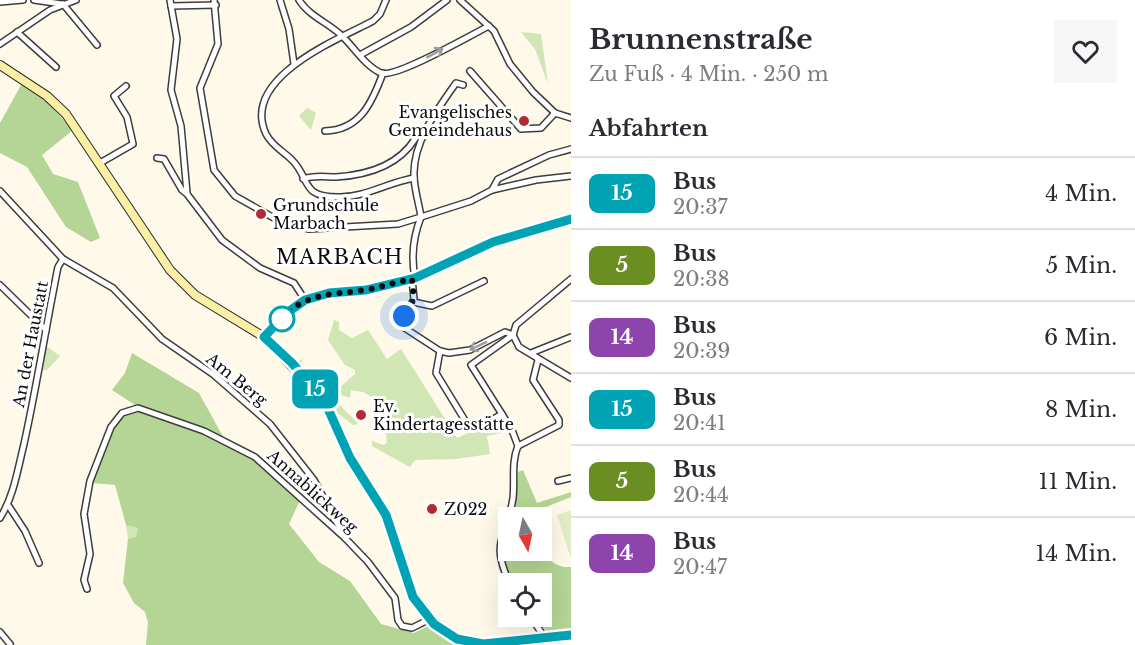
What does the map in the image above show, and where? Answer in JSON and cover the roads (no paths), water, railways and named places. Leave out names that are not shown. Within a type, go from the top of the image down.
[{"type":"main road","points":[[0,65],[47,96],[66,114],[164,262],[183,285],[205,302],[264,337],[292,363],[325,402],[350,458],[386,515],[413,597],[430,620],[451,636],[475,643],[494,644],[571,635]]},
{"type":"street","points":[[0,2],[23,0]]},
{"type":"street","points":[[34,0],[63,4],[97,45]]},
{"type":"street","points":[[0,44],[63,4],[76,0]]},
{"type":"street","points":[[280,0],[289,29],[294,64]]},
{"type":"street","points":[[299,0],[307,10],[343,37],[360,55],[383,74],[388,75],[406,70],[489,26]]},
{"type":"street","points":[[386,0],[380,14],[373,21],[294,64],[272,87],[264,106],[263,122],[266,133],[274,145],[294,162],[303,180],[318,194],[340,198],[414,178]]},
{"type":"street","points":[[360,55],[404,31],[447,0]]},
{"type":"street","points":[[459,0],[489,26],[515,70],[555,113],[571,118]]},
{"type":"street","points":[[187,194],[181,126],[171,90],[177,39],[170,3],[215,3],[218,44],[200,88],[214,170],[234,196],[291,226],[309,229],[398,224],[471,201],[492,190],[536,180],[571,176]]},
{"type":"street","points":[[17,32],[56,67]]},
{"type":"street","points":[[470,71],[521,129],[541,128],[555,113]]},
{"type":"street","points":[[325,131],[340,130],[354,123],[370,104],[383,74]]},
{"type":"street","points":[[463,85],[456,83],[433,116],[415,156],[414,178],[421,217],[413,248],[413,302],[400,326],[440,351],[461,353],[505,332],[513,335],[519,347],[571,378]]},
{"type":"street","points":[[100,163],[133,144],[127,117],[114,96],[126,86]]},
{"type":"street","points":[[303,180],[349,176],[376,170],[399,158],[415,139]]},
{"type":"street","points":[[492,190],[498,179],[549,155],[571,150]]},
{"type":"street","points":[[157,158],[164,159],[182,190],[222,240],[260,268],[294,283],[305,300]]},
{"type":"street","points":[[0,191],[63,259]]},
{"type":"street","points":[[264,337],[288,312],[305,300],[329,293],[366,290],[413,278],[493,242],[571,219]]},
{"type":"street","name":"Am Berg","points":[[63,259],[113,288],[162,339],[214,375],[270,424],[314,480],[345,538]]},
{"type":"street","name":"An der Haustatt","points":[[0,518],[8,505],[32,409],[58,267],[63,259]]},
{"type":"street","points":[[518,446],[471,362],[513,335],[516,325],[571,279]]},
{"type":"street","points":[[413,302],[432,306],[484,281]]},
{"type":"street","points":[[0,285],[46,330]]},
{"type":"street","points":[[531,353],[571,337]]},
{"type":"street","points":[[440,351],[436,373],[469,427],[483,425],[502,414]]},
{"type":"street","points":[[505,573],[499,549],[500,535],[513,497],[514,454],[518,446],[559,425],[559,420],[533,380],[538,360]]},
{"type":"street","name":"Annablickweg","points":[[87,589],[84,580],[90,554],[84,514],[90,481],[111,427],[122,413],[138,408],[204,430],[255,457],[345,538],[395,598],[398,620],[402,626],[412,628],[430,620]]},
{"type":"street","points":[[558,481],[571,478]]},
{"type":"street","points":[[8,505],[25,531],[39,563]]},
{"type":"street","points":[[538,627],[545,638]]},
{"type":"street","points":[[0,632],[10,644]]},
{"type":"place","name":"Evangelisches Gemeindehaus","points":[[524,121]]},
{"type":"place","name":"Grundschule Marbach","points":[[261,214]]},
{"type":"place","name":"Ev. Kindertagesstätte","points":[[361,415]]},
{"type":"place","name":"Z022","points":[[432,509]]},
{"type":"district","name":"MARBACH","points":[[340,257]]}]
